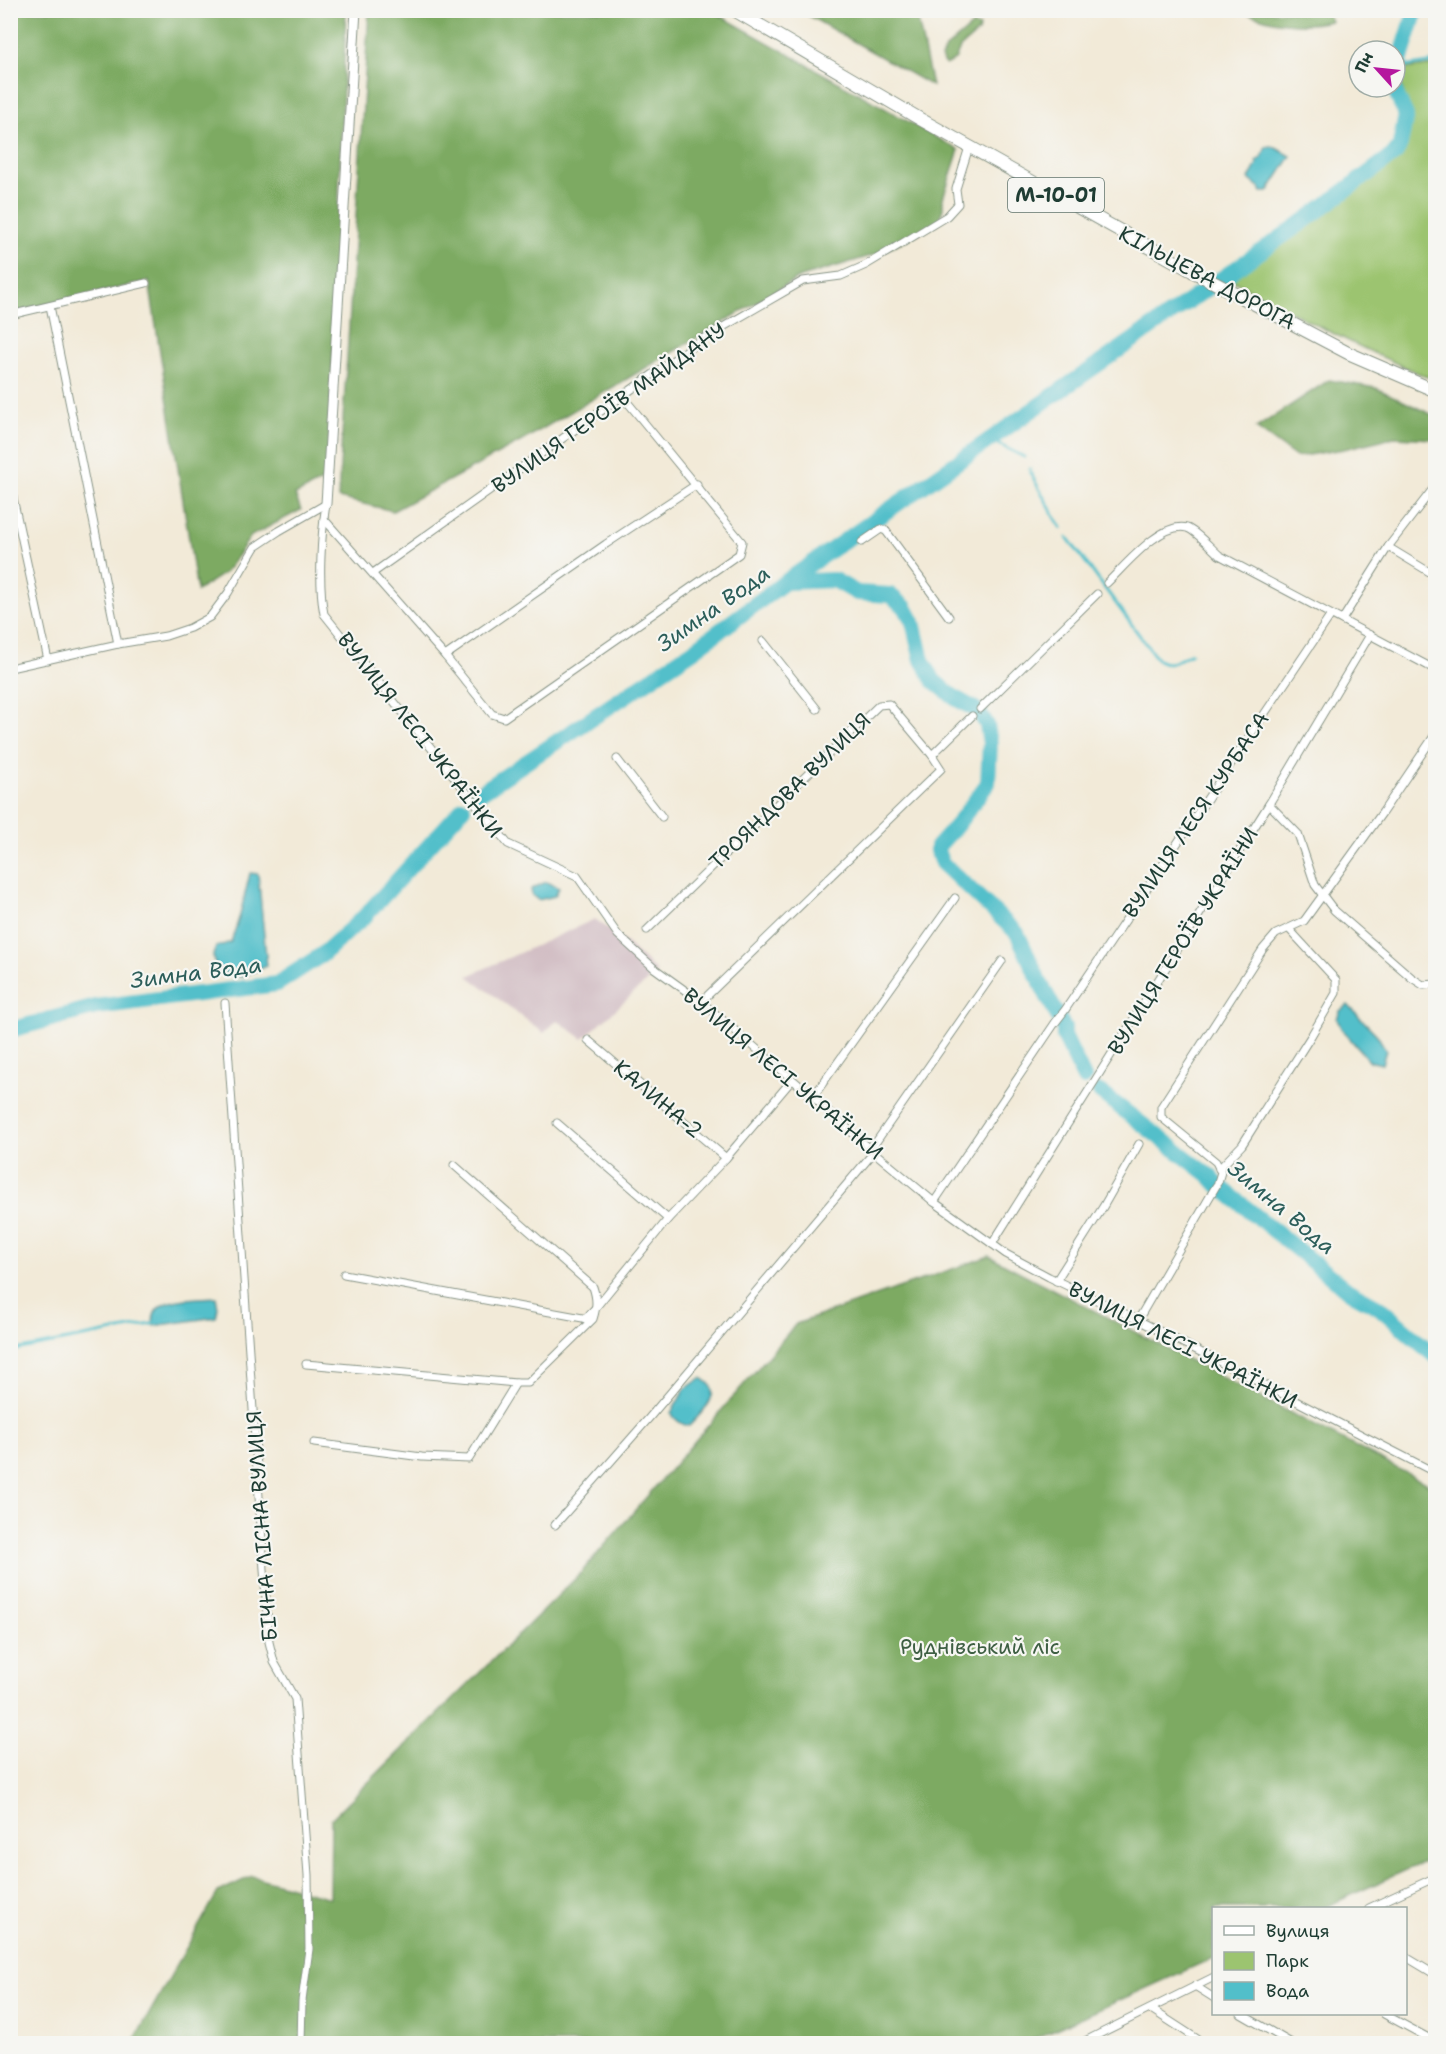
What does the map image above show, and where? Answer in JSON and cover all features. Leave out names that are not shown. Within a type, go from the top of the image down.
[{"type":"highway","name":"КІЛЬЦЕВА ДОРОГА","points":[[735,10],[969,147],[1192,272],[1348,353],[1436,391]]},
{"type":"street","points":[[10,668],[118,644],[166,636],[190,628],[210,617],[228,593],[255,547],[326,504],[356,10]]},
{"type":"street","name":"ВУЛИЦЯ ГЕРОЇВ МАЙДАНУ","points":[[373,573],[704,338],[803,281],[841,276],[866,265],[947,216],[958,204],[956,189],[969,147]]},
{"type":"street","points":[[10,315],[146,283]]},
{"type":"street","points":[[50,306],[118,644]]},
{"type":"street","points":[[324,519],[445,656],[492,714],[504,718],[739,554],[742,542],[629,404],[620,399]]},
{"type":"street","points":[[10,484],[48,660]]},
{"type":"street","points":[[445,656],[696,484]]},
{"type":"street","points":[[1342,620],[1388,548],[1436,485]]},
{"type":"street","name":"ВУЛИЦЯ ЛЕСІ УКРАЇНКИ","points":[[326,504],[321,598],[324,614],[508,844],[577,876],[618,935],[654,968],[704,1004],[934,1202],[1006,1254],[1436,1473]]},
{"type":"street","points":[[1107,583],[1161,532],[1177,527],[1189,528],[1220,555],[1436,670]]},
{"type":"street","points":[[861,542],[881,529],[886,531],[949,617]]},
{"type":"street","points":[[1388,548],[1436,576]]},
{"type":"street","points":[[980,709],[1097,594]]},
{"type":"street","name":"ВУЛИЦЯ ЛЕСЯ КУРБАСА","points":[[934,1202],[1331,615]]},
{"type":"street","name":"ВУЛИЦЯ ГЕРОЇВ УКРАЇНИ","points":[[992,1244],[1269,804],[1370,635]]},
{"type":"street","points":[[763,641],[817,709]]},
{"type":"street","name":"ТРОЯНДОВА ВУЛИЦЯ","points":[[647,930],[879,705],[889,704],[932,755]]},
{"type":"street","points":[[704,1004],[707,996],[941,769],[932,755],[972,716]]},
{"type":"street","points":[[1138,1320],[1221,1172],[1216,1162],[1161,1117],[1161,1107],[1263,950],[1276,934],[1304,921],[1436,733]]},
{"type":"street","points":[[616,759],[662,817]]},
{"type":"street","points":[[1269,804],[1298,834],[1315,885],[1346,923],[1412,978],[1424,985],[1436,984]]},
{"type":"street","points":[[813,1097],[955,898]]},
{"type":"street","points":[[1220,1169],[1242,1145],[1336,993],[1336,980],[1289,929]]},
{"type":"street","points":[[555,1525],[649,1418],[871,1150],[1002,961]]},
{"type":"street","name":"БІЧНА ЛІСНА ВУЛИЦЯ","points":[[225,1003],[269,1642],[274,1662],[295,1699],[307,1864],[309,1949],[302,2001],[301,2043]]},
{"type":"street","name":"КАЛИНА-2","points":[[588,1040],[726,1158]]},
{"type":"street","points":[[585,1319],[668,1219],[726,1158],[792,1080]]},
{"type":"street","points":[[557,1123],[668,1219]]},
{"type":"street","points":[[1056,1281],[1103,1207],[1139,1144]]},
{"type":"street","points":[[306,1364],[528,1383],[593,1318],[597,1298],[592,1287],[454,1166]]},
{"type":"street","points":[[344,1274],[585,1319],[593,1318]]},
{"type":"street","points":[[314,1443],[422,1457],[469,1459],[516,1383]]},
{"type":"street","points":[[1371,1907],[1436,1876]]},
{"type":"street","points":[[1407,1958],[1436,1975]]},
{"type":"street","points":[[1079,2043],[1212,1978]]},
{"type":"street","points":[[1195,1986],[1212,1997]]},
{"type":"street","points":[[1152,2009],[1205,2043]]},
{"type":"street","points":[[1244,2015],[1293,2043]]},
{"type":"street","points":[[1388,2015],[1436,2042]]},
{"type":"shaded area","points":[[595,919],[628,944],[657,972],[583,1039],[557,1020],[544,1033],[468,976]]},
{"type":"green space","points":[[11,11],[346,11],[328,478],[295,495],[301,510],[251,536],[226,572],[197,591],[149,281],[11,313]]},
{"type":"green space","points":[[369,11],[712,11],[959,150],[943,198],[943,209],[937,224],[877,254],[798,278],[520,442],[393,511],[338,498]]},
{"type":"green space","points":[[800,11],[916,11],[932,86]]},
{"type":"green space","points":[[1240,11],[1326,11],[1331,21],[1307,24],[1285,23],[1263,19]]},
{"type":"green space","points":[[973,25],[980,27],[978,32],[960,48],[955,60],[946,65],[941,57],[946,48]]},
{"type":"green space","points":[[1435,65],[1435,380],[1331,332],[1230,279],[1398,157],[1410,117],[1405,99],[1407,99],[1407,69]]},
{"type":"green space","points":[[1329,380],[1376,388],[1435,416],[1435,439],[1394,437],[1296,457],[1256,428]]},
{"type":"green space","name":"Руднівський ліс","points":[[989,1256],[1435,1488],[1435,1857],[1325,1907],[1212,1907],[1212,1958],[1025,2043],[132,2044],[218,1892],[252,1876],[330,1898],[331,1819],[579,1575],[796,1324]]},
{"type":"water","points":[[1272,146],[1291,156],[1268,192],[1262,192],[1249,179],[1257,164],[1256,161],[1262,158],[1266,147]]},
{"type":"water","points":[[250,873],[258,874],[267,966],[241,977],[216,970],[213,955],[216,947],[231,942]]},
{"type":"water","points":[[546,882],[559,888],[555,896],[538,900],[532,895],[531,889]]},
{"type":"water","points":[[1348,1005],[1377,1035],[1386,1050],[1382,1064],[1369,1061],[1341,1028],[1337,1019],[1340,1011]]},
{"type":"water","points":[[216,1297],[218,1308],[216,1317],[154,1326],[154,1316],[165,1304],[186,1299]]},
{"type":"water","points":[[701,1378],[712,1389],[712,1395],[710,1402],[689,1426],[678,1421],[671,1413],[685,1389]]},
{"type":"waterway","points":[[1407,39],[1416,10]]},
{"type":"waterway","points":[[1407,66],[1436,62]]},
{"type":"waterway","points":[[785,582],[1300,224],[1396,153],[1400,145],[1406,115],[1399,99]]},
{"type":"waterway","points":[[990,440],[1024,457]]},
{"type":"waterway","points":[[1030,469],[1061,528]]},
{"type":"waterway","points":[[1067,537],[1157,659],[1170,663],[1191,653]]},
{"type":"waterway","name":"Зимна Вода","points":[[480,793],[694,650],[785,582],[834,580],[857,593],[890,595],[905,607],[913,622],[922,660],[934,681],[955,698],[975,709],[987,725],[990,743],[988,783],[957,825],[937,847],[937,851],[942,863],[1017,933],[1037,976]]},
{"type":"waterway","name":"Зимна Вода","points":[[10,1030],[96,1007],[277,984],[323,954],[365,916],[463,808]]},
{"type":"waterway","name":"Зимна Вода","points":[[1041,984],[1064,1028],[1064,1036],[1084,1078]]},
{"type":"waterway","name":"Зимна Вода","points":[[10,1026],[14,1029]]},
{"type":"waterway","name":"Зимна Вода","points":[[1100,1092],[1210,1176],[1218,1185],[1347,1290],[1380,1308],[1436,1357]]},
{"type":"waterway","points":[[10,1351],[157,1323]]}]
